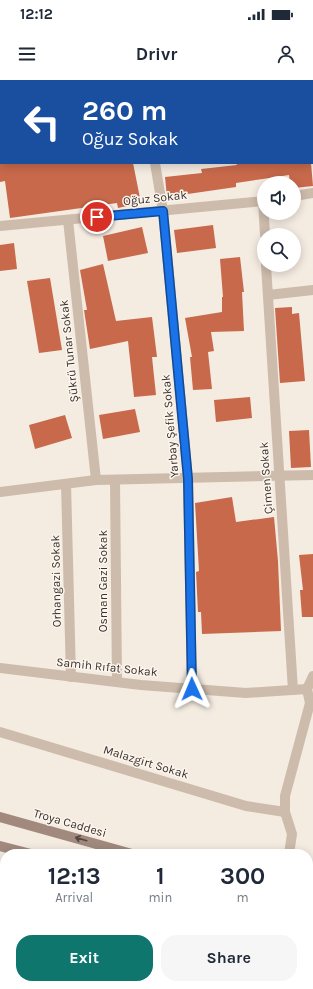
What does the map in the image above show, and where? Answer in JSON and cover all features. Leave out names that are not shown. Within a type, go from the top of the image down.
[{"type":"main road","name":"Troya Caddesi","points":[[0,817],[114,849]]},
{"type":"main road","points":[[0,846],[12,849]]},
{"type":"street","name":"Yarbay Şefik Sokak","points":[[155,164],[163,211],[188,479],[192,689]]},
{"type":"street","points":[[301,195],[313,193]]},
{"type":"street","name":"Oğuz Sokak","points":[[0,226],[257,202]]},
{"type":"street","name":"Şükrü Tunar Sokak","points":[[68,220],[96,480]]},
{"type":"street","name":"Çimen Sokak","points":[[266,272],[293,690]]},
{"type":"street","points":[[268,295],[313,290]]},
{"type":"street","points":[[0,492],[96,480],[279,477],[313,475]]},
{"type":"street","name":"Osman Gazi Sokak","points":[[115,480],[117,682]]},
{"type":"street","name":"Orhangazi Sokak","points":[[66,484],[71,677]]},
{"type":"street","name":"Samih Rıfat Sokak","points":[[0,668],[117,682],[246,693],[307,689]]},
{"type":"street","points":[[290,849],[292,834],[285,812],[285,796],[310,703],[307,689],[313,676]]},
{"type":"street","name":"Malazgirt Sokak","points":[[0,732],[246,806],[285,812]]},
{"type":"building","points":[[0,164],[133,164],[141,203],[118,208],[117,203],[10,218],[5,181],[0,182]]},
{"type":"building","points":[[236,164],[311,164],[313,186],[301,187],[301,176],[257,176],[257,180],[236,183],[236,187],[167,197],[165,177],[202,173],[201,169]]},
{"type":"building","points":[[213,225],[216,248],[177,253],[174,230]]},
{"type":"building","points":[[142,227],[148,253],[108,261],[103,236]]},
{"type":"building","points":[[14,243],[17,269],[0,271],[0,245]]},
{"type":"building","points":[[240,257],[244,292],[242,292],[244,331],[211,332],[214,351],[208,352],[212,389],[193,390],[190,357],[192,357],[185,318],[222,312],[223,297],[220,259]]},
{"type":"building","points":[[103,264],[116,321],[152,317],[157,357],[152,357],[156,395],[134,397],[128,341],[90,349],[84,310],[87,310],[80,270]]},
{"type":"building","points":[[50,278],[62,350],[39,353],[27,281]]},
{"type":"building","points":[[292,307],[292,314],[299,313],[305,381],[280,383],[275,308]]},
{"type":"building","points":[[250,397],[252,418],[216,422],[214,400]]},
{"type":"building","points":[[135,409],[140,432],[103,439],[99,415]]},
{"type":"building","points":[[65,415],[72,438],[35,449],[29,425]]},
{"type":"building","points":[[309,430],[311,467],[291,468],[289,431]]},
{"type":"building","points":[[232,497],[236,522],[274,517],[278,561],[281,631],[202,634],[201,612],[198,612],[196,572],[199,571],[195,503]]},
{"type":"building","points":[[313,554],[313,617],[302,617],[300,590],[303,590],[299,555]]},
{"type":"route","points":[[97,217],[163,211],[188,479],[192,689]]}]
